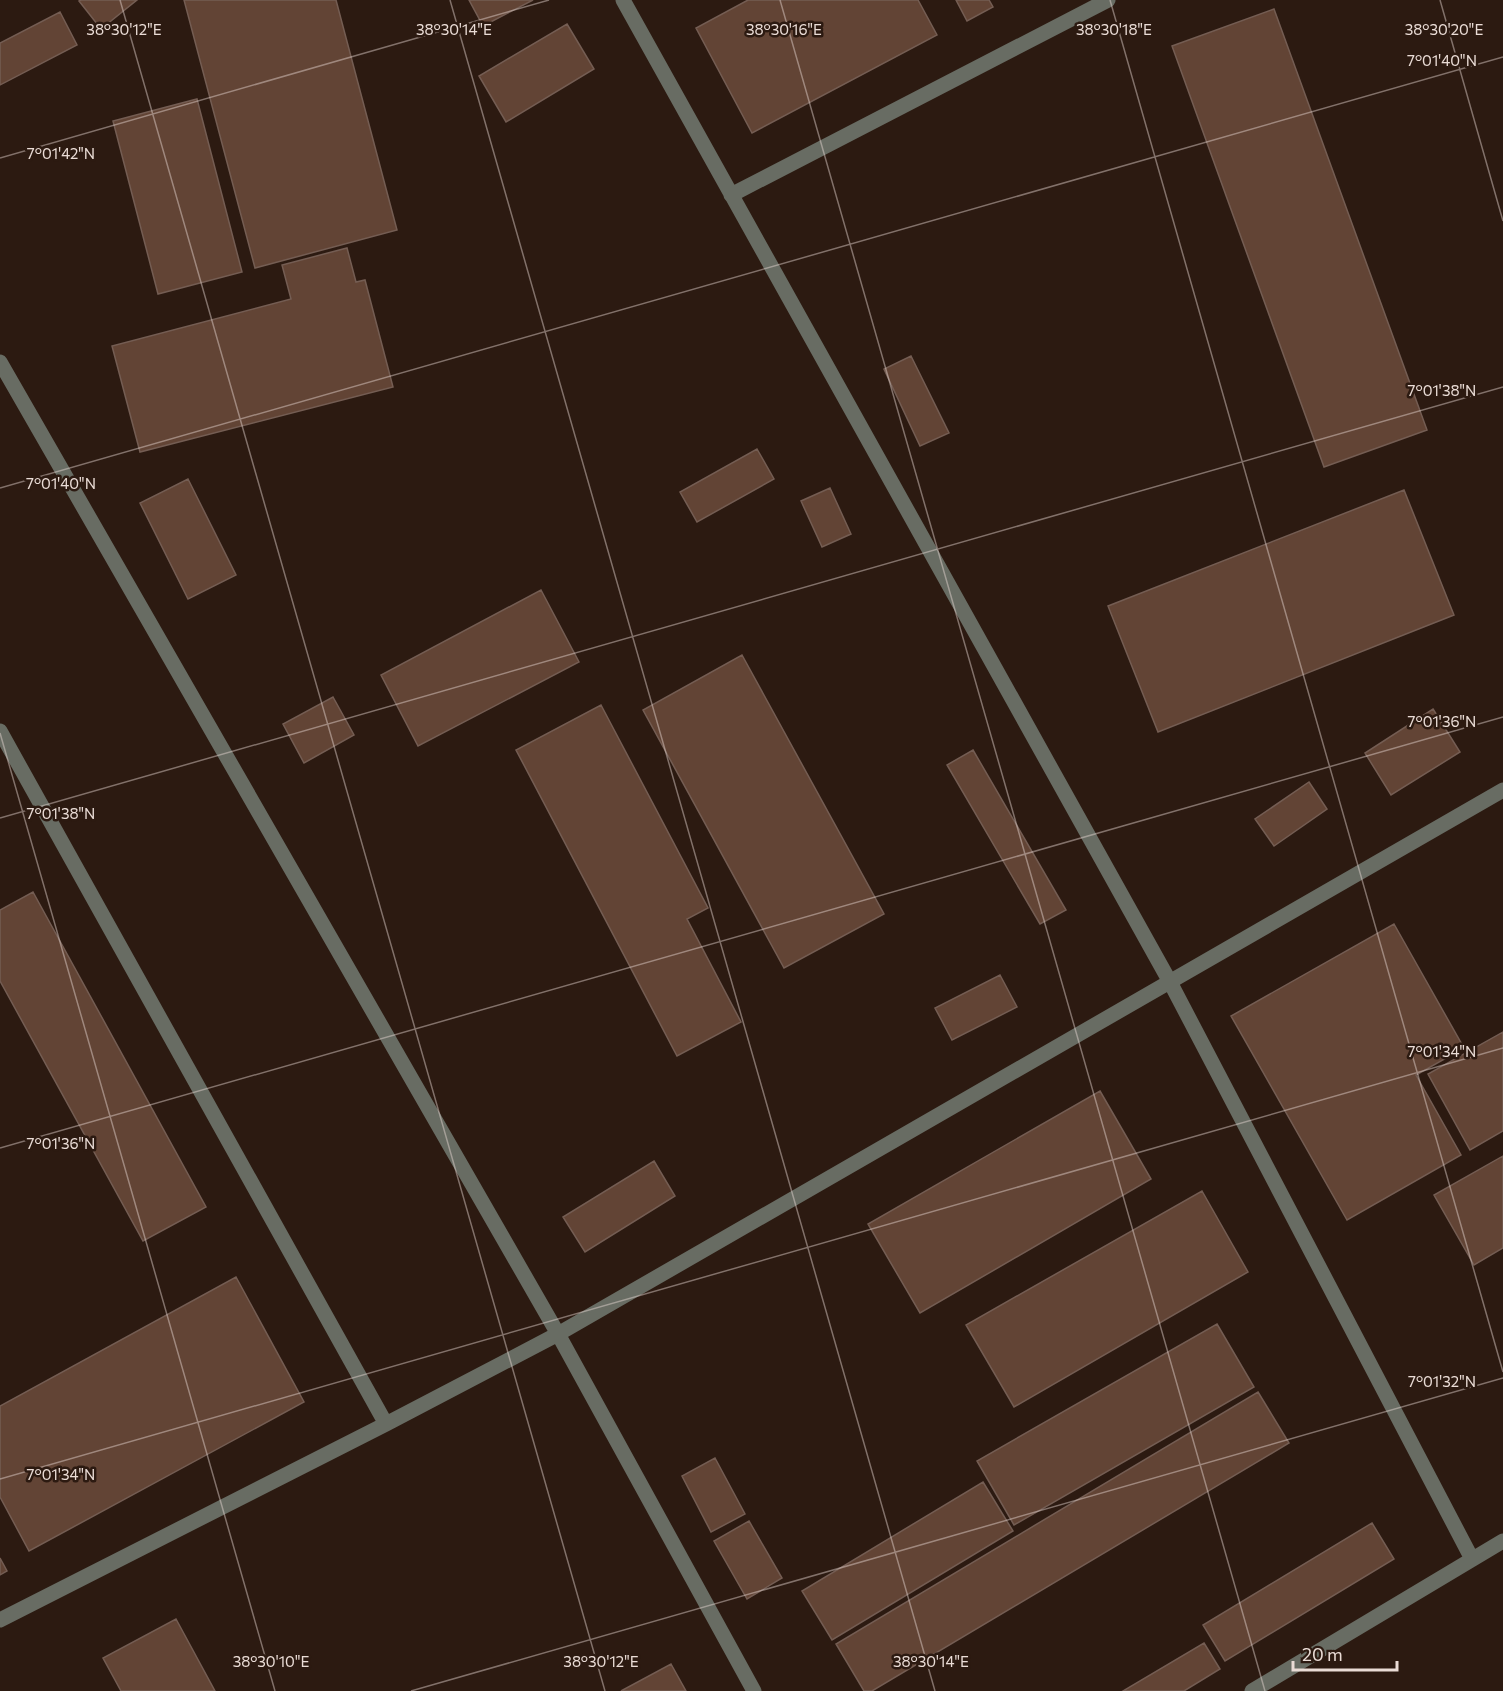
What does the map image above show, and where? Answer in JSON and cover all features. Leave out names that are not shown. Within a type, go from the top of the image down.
[{"type":"street","points":[[623,0],[1170,982],[1473,1559]]},
{"type":"street","points":[[731,195],[1108,0]]},
{"type":"street","points":[[0,362],[558,1334],[754,1691]]},
{"type":"street","points":[[0,731],[386,1424]]},
{"type":"street","points":[[0,1620],[558,1334],[1503,790]]},
{"type":"street","points":[[1252,1691],[1503,1541]]},
{"type":"building","points":[[137,0],[101,29],[79,1]]},
{"type":"building","points":[[184,0],[336,0],[397,230],[255,268]]},
{"type":"building","points":[[469,0],[533,0],[483,26]]},
{"type":"building","points":[[748,0],[918,0],[937,35],[752,133],[696,28]]},
{"type":"building","points":[[956,0],[989,0],[993,7],[967,21]]},
{"type":"building","points":[[1274,9],[1427,430],[1324,467],[1172,46]]},
{"type":"building","points":[[60,12],[77,45],[0,85],[0,43]]},
{"type":"building","points":[[567,24],[594,69],[506,122],[479,76]]},
{"type":"building","points":[[197,99],[242,272],[158,294],[113,121]]},
{"type":"building","points":[[347,248],[356,282],[365,280],[393,387],[140,452],[112,346],[291,299],[282,265]]},
{"type":"building","points":[[911,356],[949,433],[920,446],[884,369]]},
{"type":"building","points":[[757,449],[774,479],[697,522],[680,492]]},
{"type":"building","points":[[188,479],[236,575],[188,599],[140,503]]},
{"type":"building","points":[[830,488],[851,534],[822,547],[801,501]]},
{"type":"building","points":[[1404,490],[1454,615],[1158,732],[1108,606]]},
{"type":"building","points":[[541,590],[579,662],[418,746],[381,675]]},
{"type":"building","points":[[742,655],[884,914],[784,968],[643,710]]},
{"type":"building","points":[[333,697],[354,735],[304,763],[283,724]]},
{"type":"building","points":[[601,705],[708,908],[687,919],[741,1022],[677,1056],[516,750]]},
{"type":"building","points":[[1433,709],[1460,752],[1391,795],[1365,753]]},
{"type":"building","points":[[973,750],[1066,910],[1040,924],[947,765]]},
{"type":"building","points":[[1309,782],[1327,809],[1274,846],[1255,819]]},
{"type":"building","points":[[33,892],[206,1207],[143,1241],[0,981],[0,910]]},
{"type":"building","points":[[1394,924],[1464,1048],[1416,1075],[1461,1155],[1347,1220],[1231,1016]]},
{"type":"building","points":[[1000,975],[1017,1007],[952,1040],[935,1008]]},
{"type":"building","points":[[1503,1032],[1503,1131],[1470,1150],[1428,1074]]},
{"type":"building","points":[[1100,1091],[1151,1179],[920,1313],[868,1224]]},
{"type":"building","points":[[1503,1156],[1503,1248],[1474,1265],[1434,1195]]},
{"type":"building","points":[[654,1161],[675,1196],[585,1252],[563,1217]]},
{"type":"building","points":[[1202,1191],[1248,1272],[1014,1407],[966,1325]]},
{"type":"building","points":[[236,1277],[304,1402],[29,1551],[0,1497],[0,1406]]},
{"type":"building","points":[[1217,1324],[1254,1387],[1014,1525],[977,1461]]},
{"type":"building","points":[[1258,1392],[1289,1443],[872,1691],[864,1691],[836,1644]]},
{"type":"building","points":[[715,1458],[745,1514],[711,1532],[682,1476]]},
{"type":"building","points":[[983,1482],[1013,1531],[832,1640],[802,1591]]},
{"type":"building","points":[[749,1521],[782,1578],[747,1599],[714,1541]]},
{"type":"building","points":[[1372,1523],[1394,1559],[1225,1661],[1203,1625]]},
{"type":"building","points":[[0,1558],[7,1571],[0,1575]]},
{"type":"building","points":[[176,1619],[215,1691],[121,1691],[103,1658]]},
{"type":"building","points":[[1204,1643],[1220,1669],[1184,1691],[1123,1691]]},
{"type":"building","points":[[671,1664],[686,1691],[621,1691]]}]
